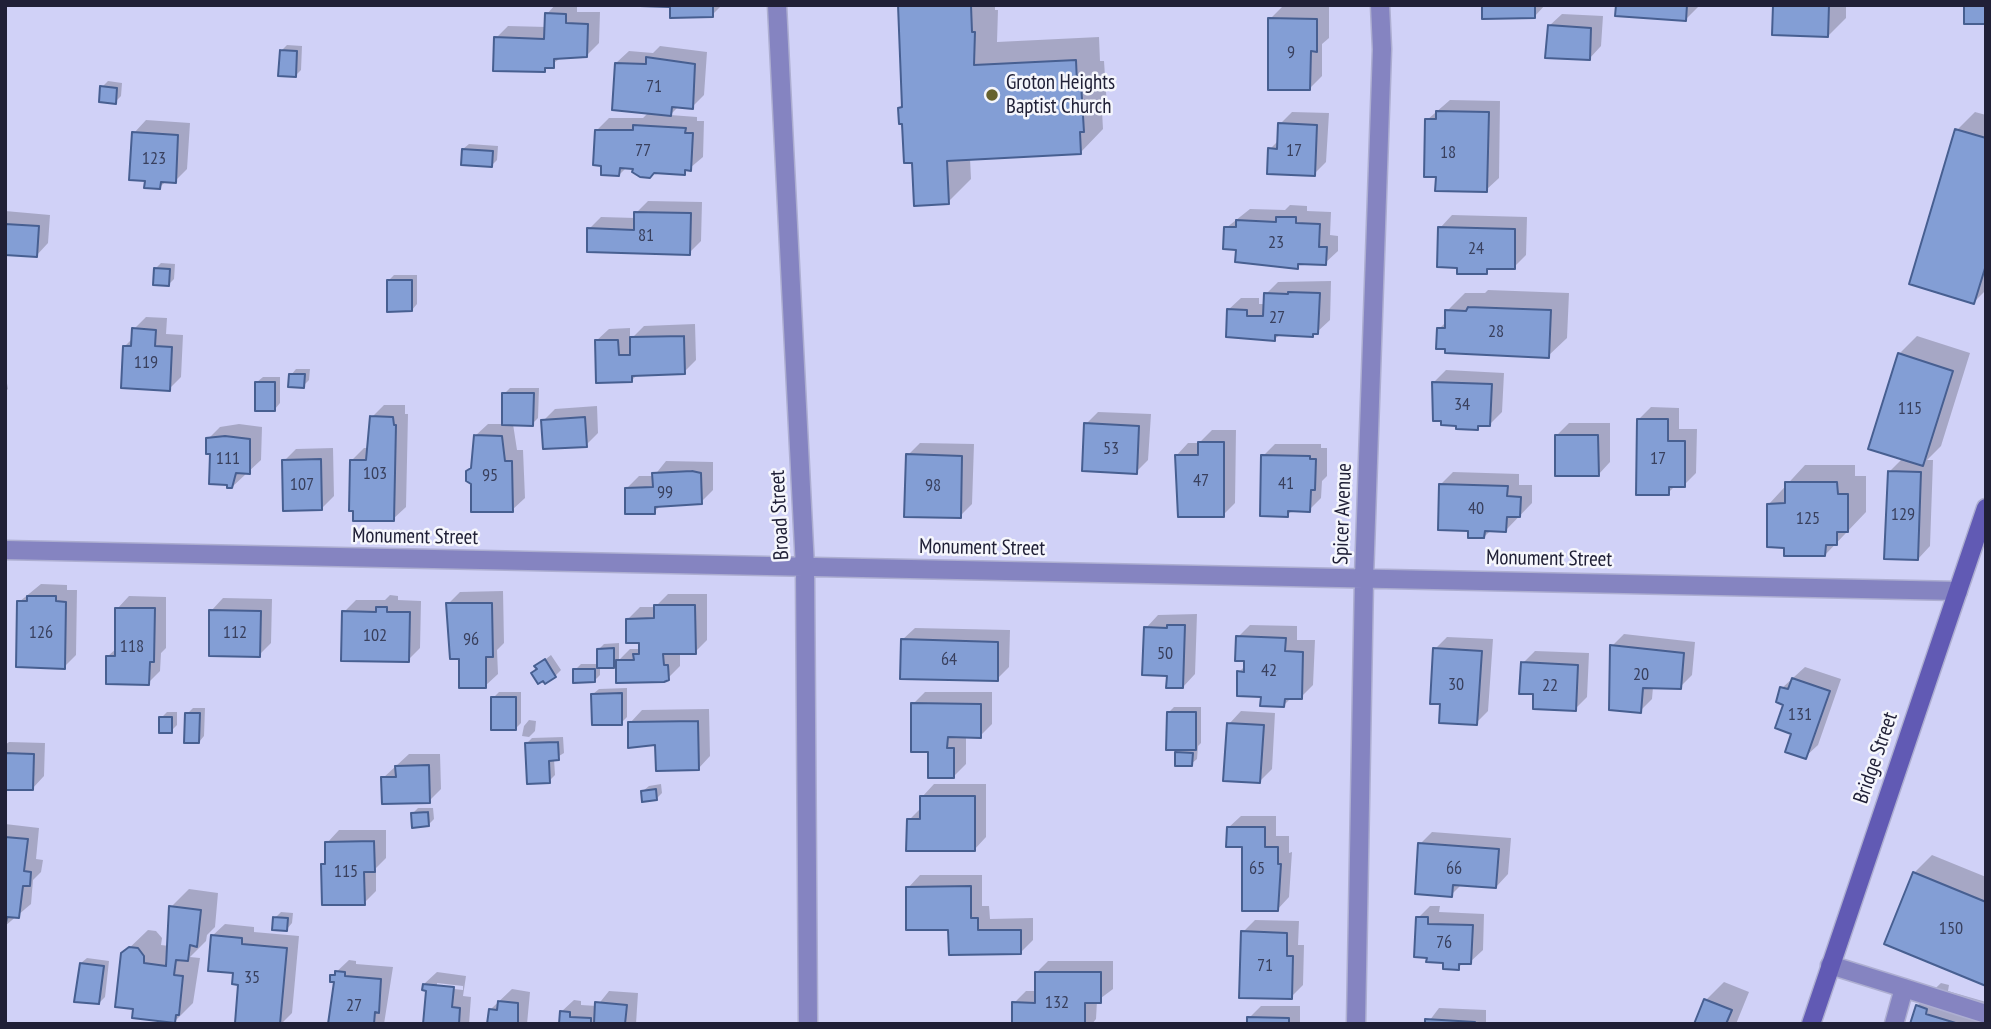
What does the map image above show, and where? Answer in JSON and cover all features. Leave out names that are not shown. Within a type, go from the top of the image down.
[{"type":"street","name":"Broad Street","points":[[777,5],[805,568],[808,1024]]},
{"type":"street","name":"Spicer Avenue","points":[[1356,1024],[1364,578],[1381,63],[1380,5]]},
{"type":"street","name":"Bridge Street","points":[[1811,1024],[1986,508]]},
{"type":"street","name":"Monument Street","points":[[5,550],[1958,592]]},
{"type":"street","points":[[1830,965],[1986,1014]]},
{"type":"street","points":[[1895,1024],[1905,988]]},
{"type":"building","points":[[610,5],[713,5],[713,17],[670,18],[670,7]]},
{"type":"building","name":"Groton Heights Baptist Church","points":[[898,5],[971,5],[972,32],[975,32],[974,65],[1076,60],[1077,83],[1081,83],[1084,132],[1080,132],[1081,154],[947,161],[949,204],[914,206],[912,163],[904,163],[902,124],[899,124],[898,108],[902,107]]},
{"type":"building","points":[[1482,5],[1535,5],[1535,18],[1482,19]]},
{"type":"building","points":[[1616,5],[1687,5],[1686,21],[1615,16]]},
{"type":"building","points":[[1773,5],[1829,5],[1828,37],[1772,35]]},
{"type":"building","points":[[1964,5],[1986,5],[1986,24],[1964,24]]},
{"type":"building","points":[[545,13],[566,14],[566,23],[588,24],[587,57],[554,59],[554,68],[545,68],[545,72],[493,71],[494,37],[544,39]]},
{"type":"building","points":[[1268,18],[1317,19],[1317,52],[1311,51],[1310,90],[1268,90]]},
{"type":"building","points":[[1548,25],[1591,28],[1590,60],[1545,58]]},
{"type":"building","points":[[280,50],[297,51],[296,77],[278,76]]},
{"type":"building","points":[[646,57],[695,64],[693,109],[672,107],[671,116],[612,110],[615,63],[646,64]]},
{"type":"building","points":[[100,86],[117,88],[116,104],[99,102]]},
{"type":"building","points":[[1436,111],[1489,112],[1487,192],[1435,191],[1436,177],[1424,177],[1425,119],[1436,119]]},
{"type":"building","points":[[1278,123],[1317,125],[1315,176],[1267,174],[1268,148],[1277,149]]},
{"type":"building","points":[[633,125],[686,128],[685,133],[693,133],[691,171],[685,170],[685,175],[654,173],[650,178],[640,177],[632,172],[633,169],[620,168],[619,176],[601,175],[601,166],[593,165],[595,130],[633,130]]},
{"type":"building","points":[[1955,129],[1986,138],[1986,265],[1974,304],[1909,284]]},
{"type":"building","points":[[132,132],[178,135],[176,183],[161,182],[160,189],[144,188],[145,181],[129,180]]},
{"type":"building","points":[[462,149],[493,151],[492,167],[461,165]]},
{"type":"building","points":[[634,212],[691,213],[690,255],[587,252],[587,228],[634,230]]},
{"type":"building","points":[[1276,217],[1296,217],[1296,223],[1320,224],[1319,247],[1327,247],[1326,265],[1298,264],[1298,269],[1235,262],[1236,250],[1223,249],[1224,227],[1236,227],[1236,220],[1276,222]]},
{"type":"building","points":[[5,224],[39,226],[37,257],[5,255]]},
{"type":"building","points":[[1438,227],[1515,229],[1515,269],[1487,269],[1487,274],[1457,274],[1457,268],[1437,267]]},
{"type":"building","points":[[154,268],[170,269],[169,286],[153,285]]},
{"type":"building","points":[[387,280],[412,280],[412,311],[387,312]]},
{"type":"building","points":[[1264,293],[1320,293],[1318,334],[1313,334],[1313,337],[1275,335],[1275,341],[1226,337],[1227,309],[1247,310],[1247,316],[1263,316]]},
{"type":"building","points":[[1468,307],[1551,310],[1549,358],[1445,353],[1445,349],[1436,349],[1437,328],[1445,328],[1445,310],[1466,311]]},
{"type":"building","points":[[132,328],[156,330],[155,346],[172,347],[170,391],[121,388],[123,346],[131,346]]},
{"type":"building","points":[[684,336],[685,374],[632,376],[632,382],[596,383],[595,340],[618,340],[619,355],[630,355],[630,337]]},
{"type":"building","points":[[1898,353],[1953,371],[1923,466],[1868,449]]},
{"type":"building","points":[[289,374],[305,374],[304,388],[288,387]]},
{"type":"building","points":[[255,382],[275,382],[275,411],[255,411]]},
{"type":"building","points":[[1432,382],[1492,384],[1490,426],[1478,426],[1478,430],[1456,429],[1456,426],[1441,425],[1441,421],[1433,421]]},
{"type":"building","points":[[502,393],[534,393],[533,426],[502,425]]},
{"type":"building","points":[[370,416],[393,417],[396,425],[394,521],[353,521],[353,511],[349,511],[350,460],[366,460]]},
{"type":"building","points":[[585,417],[587,447],[543,449],[541,420]]},
{"type":"building","points":[[1637,419],[1668,419],[1668,441],[1685,441],[1685,487],[1669,487],[1669,495],[1636,495]]},
{"type":"building","points":[[1084,423],[1139,426],[1137,474],[1082,471]]},
{"type":"building","points":[[474,435],[502,436],[505,461],[512,461],[513,512],[471,512],[471,484],[466,481],[466,471],[471,468]]},
{"type":"building","points":[[1555,435],[1598,435],[1599,476],[1555,476]]},
{"type":"building","points":[[225,436],[250,439],[250,474],[236,473],[232,488],[209,484],[210,454],[206,454],[206,438]]},
{"type":"building","points":[[1198,442],[1224,442],[1224,517],[1178,517],[1175,455],[1198,455]]},
{"type":"building","points":[[906,454],[962,456],[961,518],[904,517]]},
{"type":"building","points":[[1261,455],[1310,456],[1310,459],[1316,459],[1315,490],[1311,490],[1310,512],[1288,511],[1288,517],[1260,516]]},
{"type":"building","points":[[321,459],[322,510],[283,511],[282,460]]},
{"type":"building","points":[[1888,471],[1921,472],[1918,560],[1884,559]]},
{"type":"building","points":[[652,473],[701,473],[702,504],[655,507],[655,514],[625,514],[625,488],[653,487]]},
{"type":"building","points":[[1785,482],[1837,482],[1838,494],[1848,494],[1848,532],[1837,532],[1837,545],[1826,545],[1825,556],[1784,556],[1784,548],[1767,547],[1767,504],[1785,503]]},
{"type":"building","points":[[1439,484],[1508,486],[1507,496],[1521,497],[1520,517],[1507,517],[1506,532],[1485,531],[1484,538],[1468,538],[1468,531],[1438,530]]},
{"type":"building","points":[[27,596],[56,596],[56,601],[66,602],[65,669],[16,667],[17,601],[27,601]]},
{"type":"building","points":[[446,603],[492,603],[493,657],[486,657],[486,688],[459,688],[459,659],[450,659]]},
{"type":"building","points":[[654,605],[695,605],[696,654],[663,654],[664,665],[668,665],[669,680],[664,682],[616,683],[616,660],[634,660],[633,654],[639,654],[639,643],[626,643],[626,619],[654,618]]},
{"type":"building","points":[[376,607],[387,607],[387,612],[410,612],[409,662],[341,661],[342,611],[376,612]]},
{"type":"building","points":[[115,608],[155,608],[154,662],[150,662],[149,685],[106,684],[106,656],[115,656]]},
{"type":"building","points":[[209,610],[261,611],[260,657],[209,656]]},
{"type":"building","points":[[1167,625],[1185,625],[1183,688],[1166,688],[1167,676],[1142,675],[1144,627],[1167,628]]},
{"type":"building","points":[[1236,636],[1286,638],[1285,651],[1303,652],[1302,699],[1285,699],[1284,707],[1260,706],[1261,697],[1237,696],[1237,671],[1244,672],[1244,661],[1235,661]]},
{"type":"building","points":[[901,639],[998,642],[998,681],[900,679]]},
{"type":"building","points":[[1610,645],[1684,653],[1681,689],[1643,688],[1641,713],[1609,710]]},
{"type":"building","points":[[614,648],[614,668],[597,668],[597,649]]},
{"type":"building","points":[[1433,648],[1482,651],[1477,725],[1439,723],[1440,704],[1430,704]]},
{"type":"building","points":[[545,659],[556,677],[545,684],[543,681],[538,684],[531,673],[537,669],[534,666]]},
{"type":"building","points":[[1521,662],[1578,665],[1576,711],[1533,709],[1533,694],[1519,694]]},
{"type":"building","points":[[573,669],[595,669],[595,682],[573,683]]},
{"type":"building","points":[[1792,678],[1830,691],[1806,759],[1785,752],[1791,734],[1775,728],[1783,705],[1776,702],[1780,687],[1788,689]]},
{"type":"building","points":[[622,693],[622,725],[592,725],[591,694]]},
{"type":"building","points":[[491,697],[516,697],[516,730],[491,730]]},
{"type":"building","points":[[911,703],[981,704],[981,738],[948,737],[947,748],[954,748],[954,778],[928,778],[928,752],[911,752]]},
{"type":"building","points":[[1167,712],[1196,712],[1196,750],[1166,750]]},
{"type":"building","points":[[185,713],[200,713],[199,743],[184,743]]},
{"type":"building","points":[[159,717],[172,717],[172,733],[159,733]]},
{"type":"building","points":[[698,721],[699,770],[656,771],[655,745],[628,748],[628,722]]},
{"type":"building","points":[[1227,723],[1264,725],[1260,783],[1223,781]]},
{"type":"building","points":[[558,742],[559,760],[549,761],[550,783],[527,784],[525,743]]},
{"type":"building","points":[[1175,752],[1193,753],[1192,766],[1175,766]]},
{"type":"building","points":[[5,753],[34,754],[33,790],[5,790]]},
{"type":"building","points":[[429,765],[430,803],[382,804],[381,777],[396,777],[395,766]]},
{"type":"building","points":[[656,789],[657,800],[642,802],[641,791]]},
{"type":"building","points":[[920,796],[975,796],[975,851],[906,851],[907,819],[920,819]]},
{"type":"building","points":[[428,812],[429,826],[412,828],[411,813]]},
{"type":"building","points":[[1227,827],[1265,827],[1265,847],[1278,847],[1278,864],[1281,864],[1278,911],[1242,911],[1242,847],[1226,847]]},
{"type":"building","points":[[5,837],[28,839],[24,871],[31,872],[30,886],[23,886],[19,918],[7,917],[5,928]]},
{"type":"building","points":[[374,841],[375,872],[364,872],[365,905],[322,905],[321,864],[325,864],[325,842]]},
{"type":"building","points":[[1418,843],[1499,849],[1496,888],[1453,885],[1452,897],[1415,894]]},
{"type":"building","points":[[1913,872],[1986,902],[1986,986],[1884,944]]},
{"type":"building","points":[[971,886],[971,918],[978,918],[978,930],[1021,930],[1021,954],[949,955],[948,930],[906,930],[906,887]]},
{"type":"building","points":[[169,906],[201,910],[197,947],[190,945],[188,961],[176,960],[174,975],[183,976],[179,1015],[176,1015],[175,1023],[132,1018],[133,1009],[115,1007],[121,953],[129,947],[138,948],[144,956],[144,963],[166,966]]},
{"type":"building","points":[[273,917],[288,918],[287,931],[272,930]]},
{"type":"building","points":[[1416,917],[1428,917],[1428,924],[1473,925],[1471,964],[1459,964],[1459,970],[1443,969],[1443,963],[1426,962],[1427,958],[1414,957]]},
{"type":"building","points":[[1241,931],[1287,933],[1287,956],[1293,956],[1292,999],[1239,998]]},
{"type":"building","points":[[211,935],[242,938],[242,944],[287,948],[280,1024],[235,1023],[238,985],[232,984],[233,973],[208,971]]},
{"type":"building","points":[[80,963],[104,966],[99,1004],[74,1002]]},
{"type":"building","points":[[335,971],[345,972],[345,976],[381,979],[379,1013],[375,1012],[374,1024],[328,1024],[334,982],[330,982],[330,975],[335,975]]},
{"type":"building","points":[[1035,972],[1101,972],[1101,1003],[1085,1003],[1085,1024],[1012,1024],[1012,1002],[1035,1003]]},
{"type":"building","points":[[423,984],[454,987],[452,1007],[460,1008],[459,1024],[423,1024],[426,991],[422,990]]},
{"type":"building","points":[[1704,999],[1732,1010],[1726,1024],[1694,1024]]},
{"type":"building","points":[[498,1001],[518,1003],[518,1024],[487,1024],[489,1009],[497,1010]]},
{"type":"building","points":[[595,1002],[627,1005],[625,1024],[594,1024]]},
{"type":"building","points":[[1916,1005],[1927,1009],[1926,1014],[1959,1024],[1910,1024]]},
{"type":"building","points":[[560,1011],[570,1012],[570,1017],[591,1018],[591,1024],[559,1024]]},
{"type":"building","points":[[1247,1017],[1289,1018],[1289,1024],[1247,1024]]},
{"type":"building","points":[[1425,1019],[1475,1022],[1475,1024],[1425,1024]]},
{"type":"place","name":"Groton Heights Baptist Church","points":[[992,95]]}]
